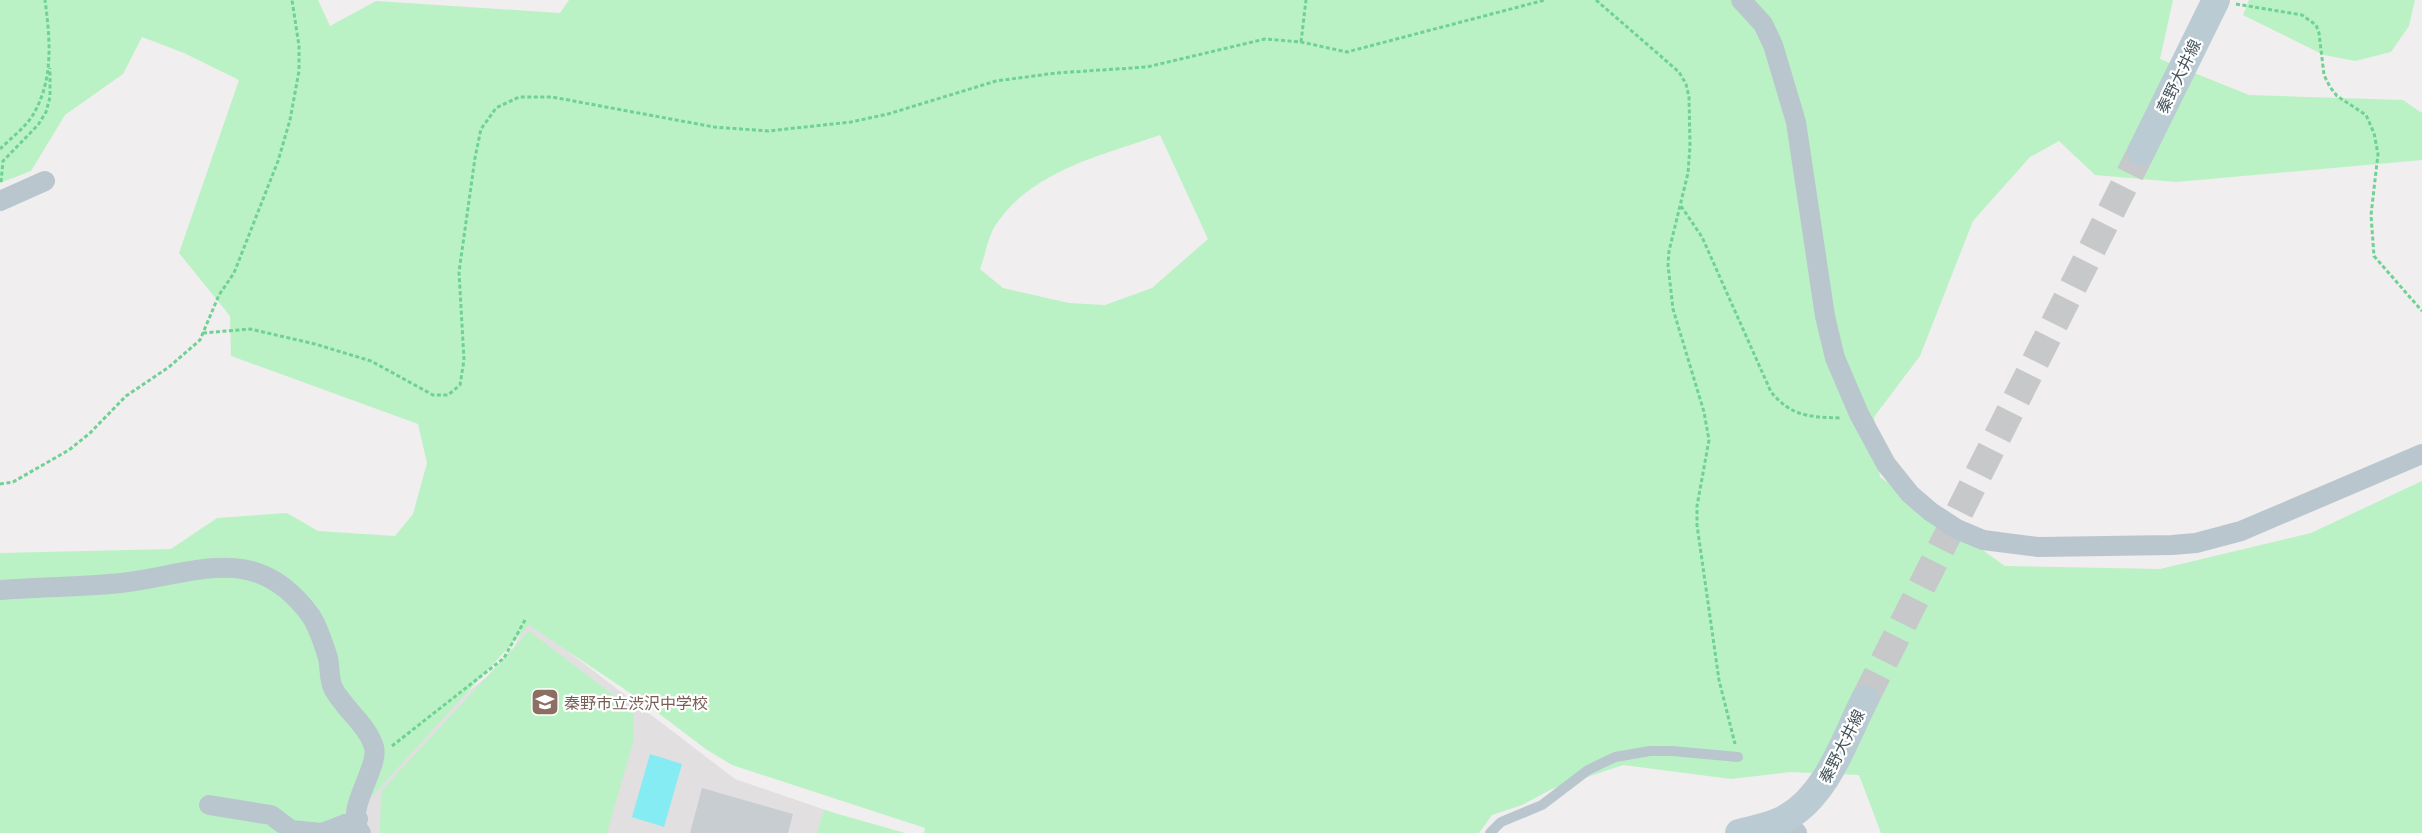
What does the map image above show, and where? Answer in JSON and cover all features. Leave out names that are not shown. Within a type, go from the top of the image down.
[{"type":"main road","name":"秦野大井線","points":[[2141,152],[2216,0]]},
{"type":"main road","name":"秦野大井線","points":[[1739,833],[1791,826],[1805,805],[1820,788],[1865,699]]},
{"type":"street","points":[[1741,0],[1763,24],[1773,45],[1796,122],[1825,316],[1835,358],[1859,414],[1886,464],[1910,494],[1931,512],[1957,529],[1983,540],[2038,547],[2153,546],[2196,543],[2241,531],[2422,454]]},
{"type":"street","points":[[0,201],[45,181]]},
{"type":"street","points":[[0,590],[122,583],[175,572],[232,566],[256,571],[272,579],[302,605],[312,619],[328,658],[333,687],[371,738],[376,752],[356,808],[360,826],[322,833],[291,830],[271,815],[209,805]]},
{"type":"lane","points":[[1490,833],[1501,822],[1542,805],[1588,770],[1615,757],[1650,751],[1738,757]]},
{"type":"path","points":[[0,189],[3,162],[38,125],[46,112],[50,97],[50,60],[45,0]]},
{"type":"path","points":[[0,484],[12,482],[69,450],[90,433],[126,396],[193,348],[203,333],[219,294],[234,273],[278,161],[290,120],[299,71],[299,46],[292,0]]},
{"type":"path","points":[[1301,42],[1306,0]]},
{"type":"path","points":[[203,333],[250,329],[315,344],[370,361],[433,395],[448,395],[460,385],[464,360],[459,272],[475,158],[481,129],[496,108],[518,97],[552,97],[714,127],[768,131],[850,122],[888,114],[996,81],[1056,72],[1148,67],[1265,39],[1301,42],[1347,52],[1545,0]]},
{"type":"path","points":[[1596,0],[1679,72],[1686,84],[1689,97],[1690,146],[1688,173],[1669,251],[1670,287],[1677,326],[1704,412],[1709,440],[1697,506],[1696,525],[1719,680],[1738,757]]},
{"type":"path","points":[[2216,0],[2302,15],[2316,25],[2319,33],[2324,75],[2330,87],[2337,96],[2366,115],[2374,133],[2378,154],[2371,215],[2374,256],[2422,311]]},
{"type":"path","points":[[0,149],[34,114],[44,88],[50,60]]},
{"type":"path","points":[[1681,206],[1702,237],[1771,392],[1783,406],[1796,413],[1818,417],[1842,418],[1859,414]]},
{"type":"path","points":[[376,752],[381,752],[399,743],[504,658],[525,620]]},
{"type":"shaded area","name":"秦野市立渋沢中学校","points":[[527,620],[735,779],[893,833],[370,833],[362,823],[363,801],[402,744],[508,660]]},
{"type":"green space","points":[[0,0],[318,0],[330,26],[376,1],[560,13],[569,0],[2173,0],[2160,59],[2249,95],[2403,100],[2422,113],[2422,160],[2176,182],[2095,175],[2059,141],[2030,157],[1973,221],[1920,356],[1874,417],[1880,477],[2005,566],[2160,569],[2311,533],[2422,481],[2422,833],[1881,833],[1859,775],[1790,772],[1731,779],[1623,765],[1552,789],[1522,805],[1492,815],[1479,833],[924,833],[925,828],[732,765],[707,750],[645,703],[529,625],[362,807],[347,833],[0,833],[0,553],[171,549],[217,518],[287,513],[318,531],[395,536],[413,514],[427,463],[418,424],[231,356],[230,316],[179,253],[239,80],[184,53],[142,37],[123,74],[65,115],[31,171],[0,183]],"holes":[[[1160,135],[1208,239],[1152,288],[1105,305],[1069,303],[1003,288],[980,269],[995,226],[1010,207],[1028,191],[1069,167]]]},
{"type":"green space","points":[[2249,0],[2415,0],[2409,26],[2391,52],[2355,61],[2324,55],[2243,15]]},
{"type":"green space","name":"秦野市立渋沢中学校","points":[[529,631],[633,710],[634,739],[607,833],[380,833],[381,791]]},
{"type":"green space","points":[[824,810],[905,833],[817,833]]},
{"type":"water","points":[[650,754],[682,764],[664,827],[632,817]]},
{"type":"building","points":[[702,788],[793,814],[788,833],[690,833]]},
{"type":"tunnel","points":[[1865,699],[2141,152]]},
{"type":"place","name":"秦野市立渋沢中学校","points":[[545,702]]}]
